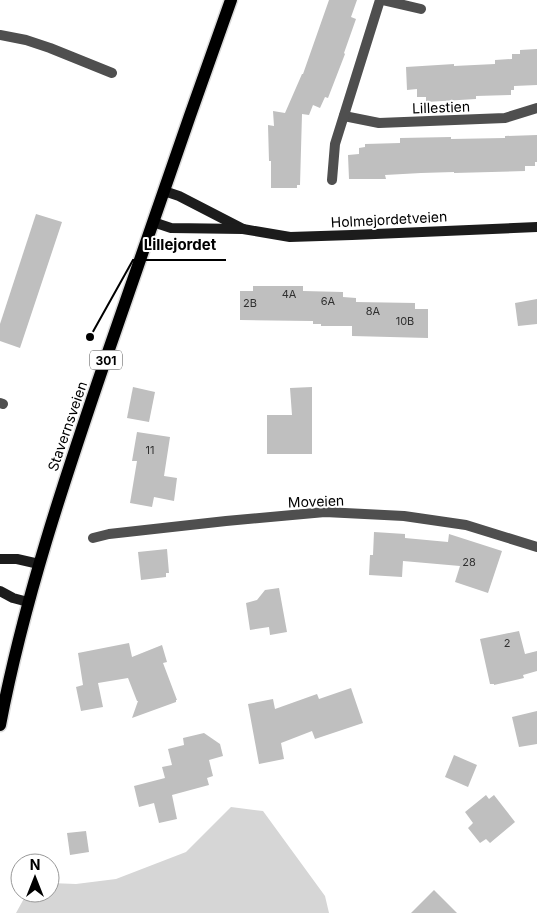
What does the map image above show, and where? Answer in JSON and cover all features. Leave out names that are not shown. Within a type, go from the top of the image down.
[{"type":"main road","name":"Stavernsveien","points":[[0,725],[6,691],[28,602],[62,487],[230,0]]},
{"type":"street","points":[[332,180],[335,144],[381,0],[421,8]]},
{"type":"street","points":[[0,36],[26,40],[112,73]]},
{"type":"street","name":"Lillestien","points":[[344,116],[379,123],[506,118],[537,108]]},
{"type":"street","name":"Holmejordetveien","points":[[164,190],[243,229]]},
{"type":"street","name":"Holmejordetveien","points":[[153,222],[171,228],[243,229],[290,237],[537,227]]},
{"type":"street","name":"Moveien","points":[[93,538],[109,534],[325,512],[404,516],[466,526],[537,547]]},
{"type":"street","points":[[0,559],[17,559],[39,564]]},
{"type":"street","points":[[0,591],[12,598],[28,602]]},
{"type":"shaded area","points":[[231,807],[263,811],[325,896],[329,913],[16,913],[22,903],[60,903],[60,883],[76,884],[116,879],[186,852]]},
{"type":"building","points":[[329,0],[357,0],[351,17],[356,19],[328,98],[325,97],[320,108],[313,105],[309,115],[302,114],[300,185],[297,185],[297,188],[271,188],[268,125],[274,126],[273,111],[285,113],[303,74]]},
{"type":"building","points":[[537,49],[537,85],[514,86],[514,90],[511,90],[511,95],[476,96],[476,99],[426,102],[426,97],[417,97],[417,89],[407,90],[406,67],[495,64],[495,60],[512,59],[512,54],[520,54],[520,50]]},
{"type":"building","points":[[537,135],[537,162],[535,162],[535,166],[525,166],[525,171],[421,173],[385,175],[386,179],[349,179],[348,155],[359,154],[359,148],[365,147],[365,144],[400,143],[400,138],[505,138],[505,136]]},
{"type":"building","points":[[36,214],[62,222],[20,348],[0,341],[0,324]]},
{"type":"building","points":[[253,286],[303,286],[303,291],[343,292],[343,297],[356,298],[356,302],[415,303],[415,309],[428,309],[428,338],[352,336],[352,326],[321,326],[321,324],[313,324],[313,321],[240,320],[240,291],[253,291]]},
{"type":"building","points":[[537,299],[537,324],[518,326],[515,303]]},
{"type":"building","points":[[133,387],[155,392],[149,422],[127,418]]},
{"type":"building","points":[[312,387],[312,454],[267,454],[267,415],[292,415],[290,388]]},
{"type":"building","points":[[137,432],[170,437],[164,476],[177,478],[174,501],[154,497],[152,507],[130,503],[137,461],[132,461]]},
{"type":"building","points":[[374,532],[405,534],[405,538],[448,542],[449,534],[502,551],[488,593],[455,582],[460,566],[403,561],[402,577],[369,575],[370,555],[373,555]]},
{"type":"building","points":[[167,549],[169,573],[166,573],[166,577],[141,580],[138,552]]},
{"type":"building","points":[[279,588],[287,632],[270,635],[269,627],[250,630],[246,603],[257,600],[265,590]]},
{"type":"building","points":[[519,631],[525,654],[537,651],[537,671],[523,675],[524,678],[494,685],[490,684],[480,639]]},
{"type":"building","points":[[129,643],[132,657],[162,645],[167,662],[163,663],[177,700],[176,702],[132,718],[138,701],[128,678],[98,683],[103,707],[81,711],[76,687],[83,685],[78,653]]},
{"type":"building","points":[[351,688],[363,723],[315,739],[312,731],[281,743],[284,759],[259,764],[248,704],[273,699],[275,709],[317,694],[319,699]]},
{"type":"building","points":[[537,711],[537,744],[519,747],[512,717]]},
{"type":"building","points":[[204,733],[220,744],[223,756],[209,760],[213,776],[207,778],[209,785],[172,795],[177,819],[159,823],[154,803],[139,807],[134,786],[165,778],[162,767],[172,765],[168,749],[184,745],[183,738]]},
{"type":"building","points":[[454,755],[477,765],[468,787],[445,777]]},
{"type":"building","points":[[486,795],[489,799],[494,795],[515,822],[490,843],[486,839],[480,843],[468,828],[473,823],[465,812]]},
{"type":"building","points":[[86,831],[89,852],[70,855],[67,833]]},
{"type":"building","points":[[434,890],[457,913],[411,913]]},
{"type":"place","name":"Lillejordet","points":[[90,337]]}]
